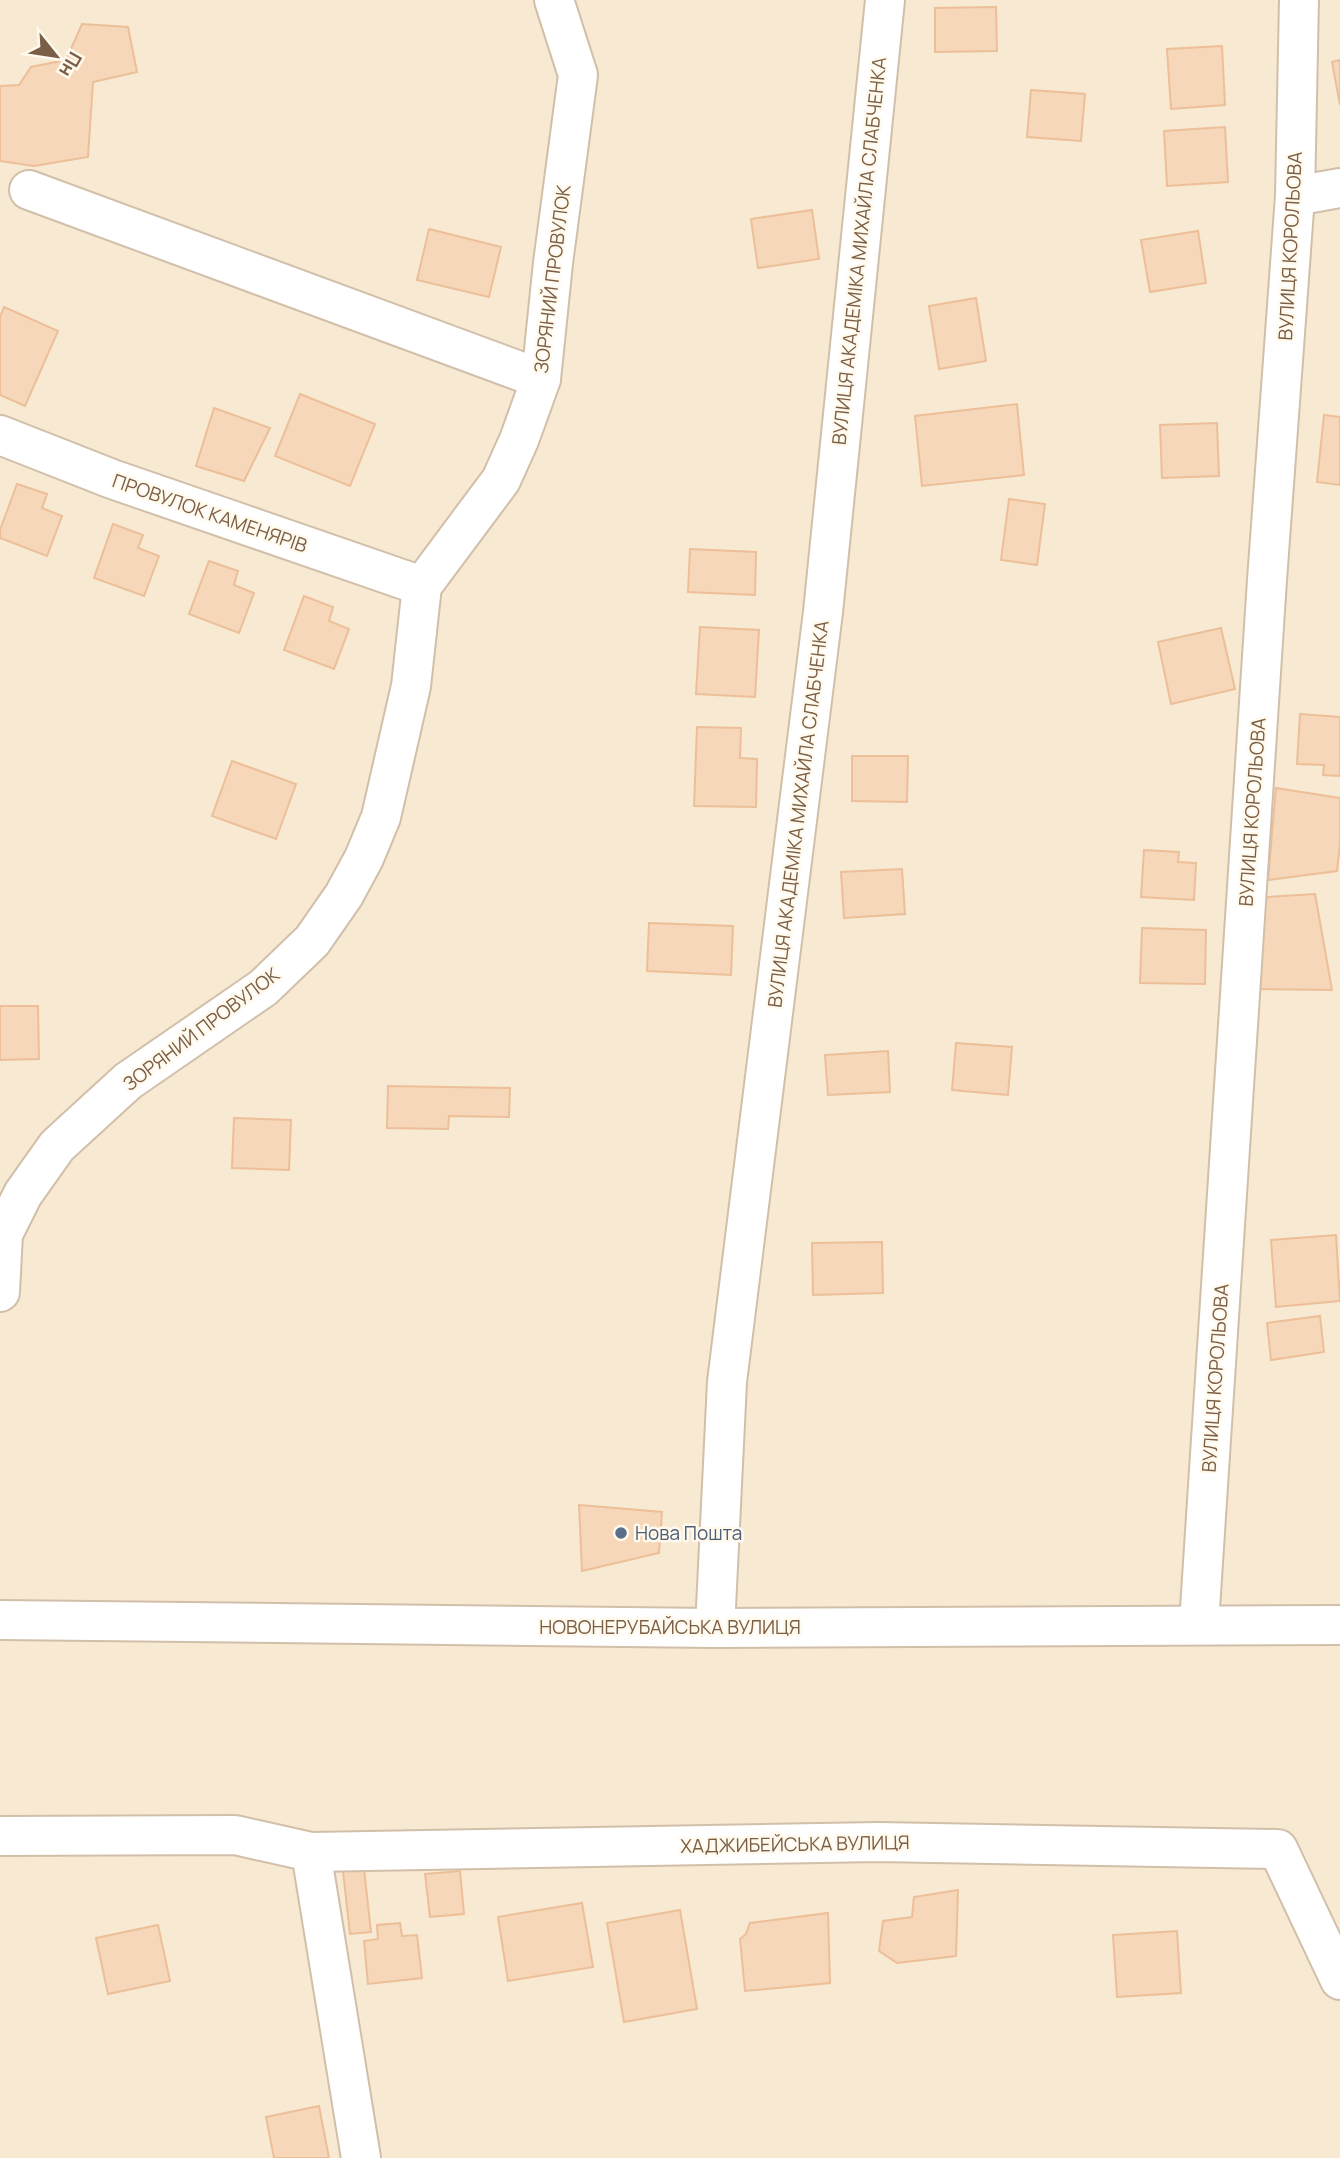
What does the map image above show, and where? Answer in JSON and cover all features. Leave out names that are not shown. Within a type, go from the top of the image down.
[{"type":"street","name":"ЗОРЯНИЙ ПРОВУЛОК","points":[[0,1293],[2,1232],[23,1194],[57,1146],[128,1081],[263,988],[312,941],[344,895],[364,858],[381,817],[411,686],[422,586],[501,480],[541,379],[553,263],[578,75],[554,0]]},
{"type":"street","name":"ВУЛИЦЯ АКАДЕМІКА МИХАЙЛА СЛАБЧЕНКА","points":[[715,1628],[727,1382],[823,612],[885,0]]},
{"type":"street","name":"ВУЛИЦЯ КОРОЛЬОВА","points":[[1199,1624],[1294,196],[1299,0]]},
{"type":"street","points":[[1294,196],[1340,188]]},
{"type":"street","points":[[29,190],[541,379]]},
{"type":"street","name":"ПРОВУЛОК КАМЕНЯРІВ","points":[[0,435],[112,479],[422,586]]},
{"type":"street","name":"НОВОНЕРУБАЙСЬКА ВУЛИЦЯ","points":[[0,1620],[715,1628],[1340,1625]]},
{"type":"street","name":"ХАДЖИБЕЙСЬКА ВУЛИЦЯ","points":[[0,1836],[235,1835],[311,1852],[878,1842],[1278,1849],[1340,1980]]},
{"type":"street","points":[[311,1852],[362,2158]]},
{"type":"shaded area","points":[[0,0],[1340,0],[1340,2158],[0,2158]]},
{"type":"building","points":[[996,7],[997,51],[935,52],[935,8]]},
{"type":"building","points":[[82,24],[128,27],[137,72],[93,82],[88,157],[34,166],[0,161],[0,86],[19,85],[31,67],[66,60]]},
{"type":"building","points":[[1222,46],[1225,105],[1171,109],[1167,49]]},
{"type":"building","points":[[1340,60],[1340,105],[1332,62]]},
{"type":"building","points":[[1031,90],[1085,94],[1081,141],[1027,137]]},
{"type":"building","points":[[1225,127],[1228,182],[1167,186],[1164,131]]},
{"type":"building","points":[[812,210],[819,259],[758,268],[751,219]]},
{"type":"building","points":[[429,229],[501,247],[489,297],[417,280]]},
{"type":"building","points":[[1198,231],[1206,283],[1150,292],[1141,240]]},
{"type":"building","points":[[976,298],[986,361],[939,369],[929,306]]},
{"type":"building","points":[[4,307],[58,331],[25,406],[0,395],[0,317]]},
{"type":"building","points":[[300,394],[375,424],[350,486],[275,456]]},
{"type":"building","points":[[1017,404],[1024,475],[922,486],[915,416]]},
{"type":"building","points":[[214,408],[270,428],[244,481],[196,466]]},
{"type":"building","points":[[1324,415],[1340,417],[1340,485],[1317,482]]},
{"type":"building","points":[[1217,423],[1219,476],[1162,478],[1160,425]]},
{"type":"building","points":[[17,484],[47,494],[42,508],[62,516],[47,556],[0,538],[0,530]]},
{"type":"building","points":[[1009,499],[1045,504],[1037,565],[1001,560]]},
{"type":"building","points":[[113,524],[143,535],[138,548],[159,556],[144,596],[94,578]]},
{"type":"building","points":[[690,549],[756,552],[755,595],[688,592]]},
{"type":"building","points":[[209,561],[238,571],[234,585],[254,593],[239,633],[189,614]]},
{"type":"building","points":[[304,596],[333,607],[329,621],[349,629],[334,669],[284,650]]},
{"type":"building","points":[[700,627],[759,630],[755,697],[696,694]]},
{"type":"building","points":[[1221,628],[1235,689],[1171,704],[1158,642]]},
{"type":"building","points":[[1300,714],[1340,717],[1340,776],[1323,775],[1324,765],[1297,764]]},
{"type":"building","points":[[697,727],[741,728],[740,758],[757,759],[756,807],[694,806]]},
{"type":"building","points":[[852,756],[908,756],[907,802],[852,801]]},
{"type":"building","points":[[232,761],[296,784],[276,839],[212,816]]},
{"type":"building","points":[[1276,788],[1340,798],[1337,871],[1268,880]]},
{"type":"building","points":[[1144,850],[1179,852],[1178,862],[1196,863],[1194,900],[1141,897]]},
{"type":"building","points":[[902,869],[905,914],[844,918],[841,872]]},
{"type":"building","points":[[1315,894],[1332,990],[1259,989],[1252,898]]},
{"type":"building","points":[[649,923],[733,926],[731,975],[647,971]]},
{"type":"building","points":[[1142,928],[1206,930],[1205,984],[1140,983]]},
{"type":"building","points":[[0,1006],[38,1006],[39,1059],[0,1060]]},
{"type":"building","points":[[956,1043],[1012,1047],[1008,1095],[952,1090]]},
{"type":"building","points":[[888,1051],[890,1092],[828,1095],[825,1055]]},
{"type":"building","points":[[388,1086],[510,1088],[509,1117],[449,1116],[448,1129],[387,1128]]},
{"type":"building","points":[[234,1118],[291,1120],[289,1170],[232,1168]]},
{"type":"building","points":[[1336,1235],[1340,1301],[1276,1307],[1271,1240]]},
{"type":"building","points":[[882,1242],[883,1293],[813,1295],[812,1243]]},
{"type":"building","points":[[1320,1316],[1324,1352],[1271,1360],[1267,1323]]},
{"type":"building","name":"Нова Пошта","points":[[579,1505],[662,1512],[659,1553],[582,1571]]},
{"type":"building","points":[[364,1869],[371,1932],[350,1934],[343,1871]]},
{"type":"building","points":[[460,1871],[464,1914],[430,1917],[425,1874]]},
{"type":"building","points":[[958,1890],[956,1956],[897,1963],[879,1951],[883,1921],[912,1917],[914,1897]]},
{"type":"building","points":[[582,1903],[593,1967],[508,1981],[498,1917]]},
{"type":"building","points":[[680,1910],[697,2009],[624,2022],[607,1923]]},
{"type":"building","points":[[828,1913],[830,1983],[745,1991],[740,1939],[746,1934],[750,1923]]},
{"type":"building","points":[[400,1923],[402,1936],[417,1935],[422,1978],[368,1984],[364,1941],[378,1939],[377,1925]]},
{"type":"building","points":[[158,1925],[170,1981],[108,1994],[96,1938]]},
{"type":"building","points":[[1177,1931],[1181,1993],[1117,1997],[1113,1935]]},
{"type":"building","points":[[319,2106],[329,2158],[274,2158],[266,2117]]},
{"type":"place","name":"Нова Пошта","points":[[621,1533]]}]
